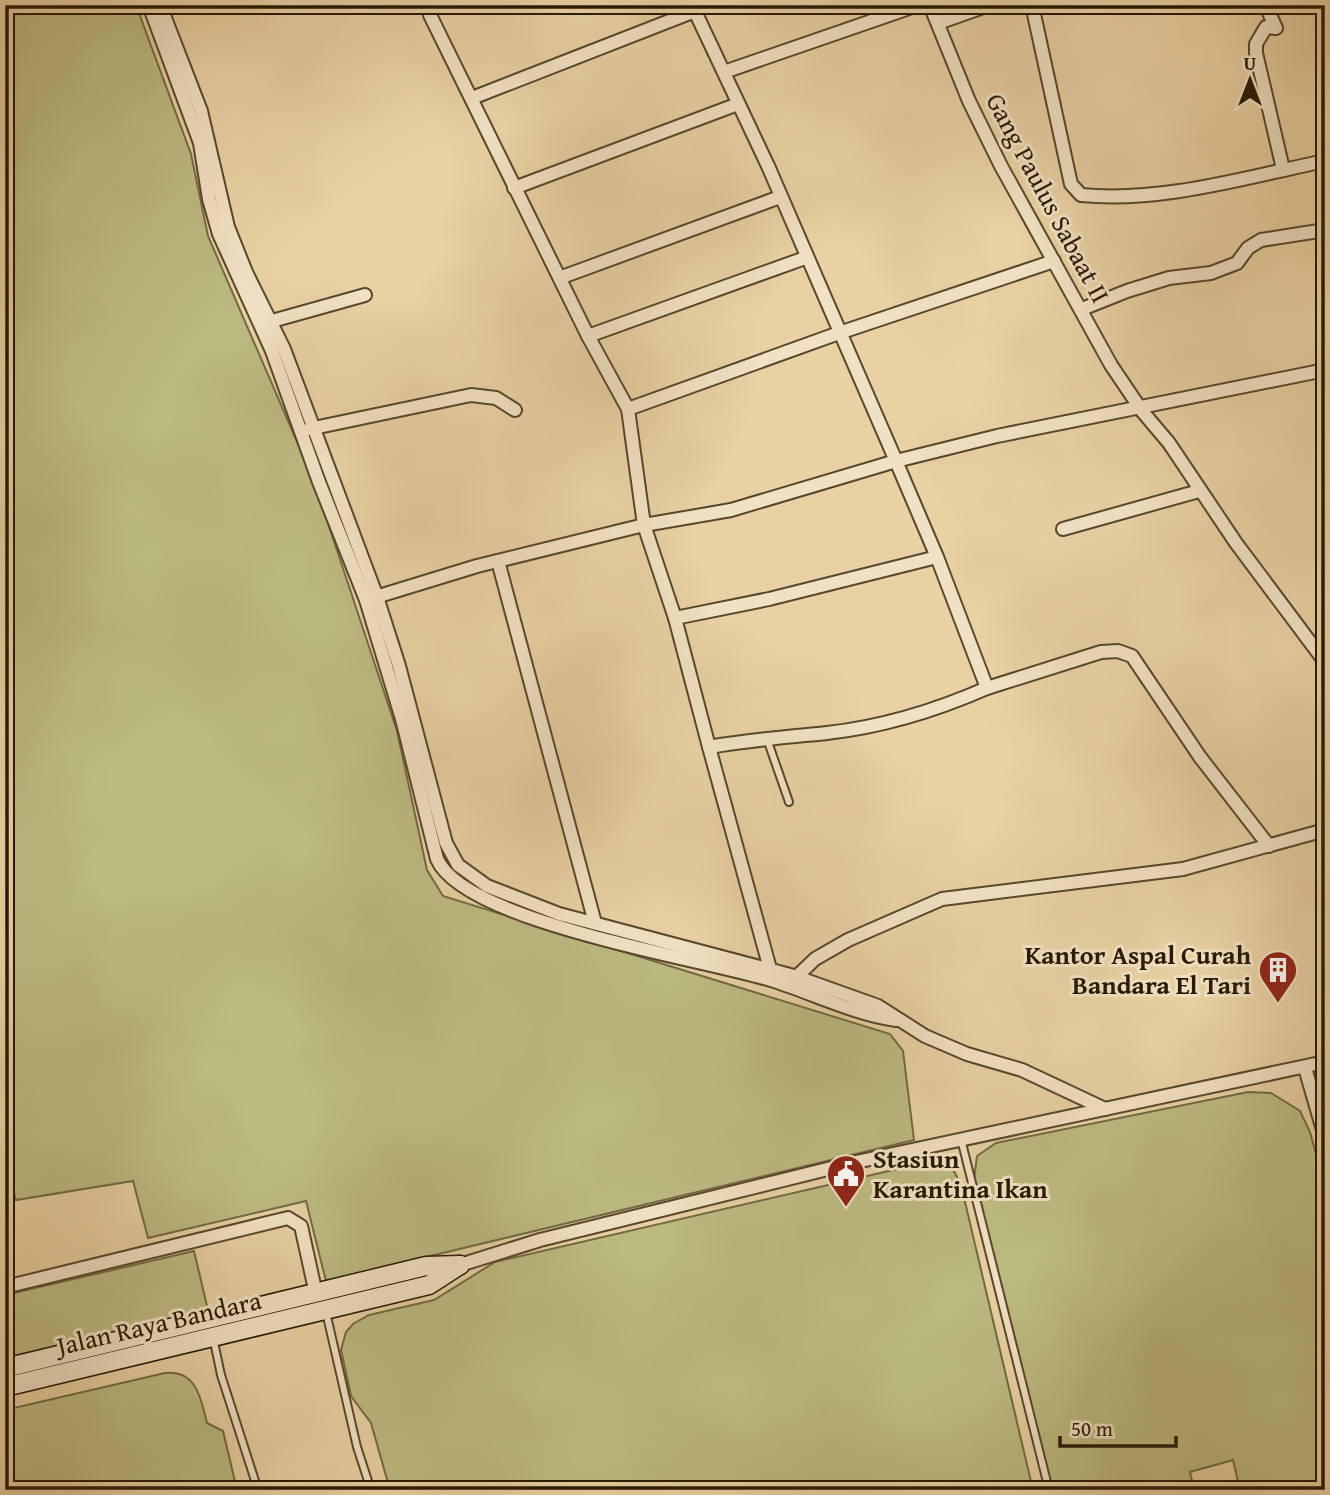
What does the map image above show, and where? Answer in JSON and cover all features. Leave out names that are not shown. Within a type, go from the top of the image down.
[{"type":"main road","name":"Jalan Raya Bandara","points":[[5,1368],[426,1266],[460,1265]]},
{"type":"main road","name":"Jalan Raya Bandara","points":[[5,1387],[213,1336],[326,1312],[429,1285],[460,1265]]},
{"type":"main road","points":[[318,1294],[326,1312]]},
{"type":"street","points":[[149,5],[200,143],[209,199],[219,234],[308,429]]},
{"type":"street","points":[[160,5],[201,111],[228,226],[246,272],[272,321],[308,429],[372,598],[452,857],[465,873],[487,886],[559,915],[595,923],[772,976]]},
{"type":"street","points":[[430,5],[430,15],[514,188],[628,409],[644,525],[675,618],[772,976]]},
{"type":"street","points":[[724,72],[918,5]]},
{"type":"street","name":"Gang Paulus Sabaat II","points":[[930,5],[973,109],[1111,365],[1169,443],[1199,491],[1325,662]]},
{"type":"street","points":[[938,23],[989,5]]},
{"type":"street","points":[[1031,5],[1071,184],[1081,195],[1102,197],[1150,194],[1325,161]]},
{"type":"street","points":[[1271,5],[1269,13],[1276,28],[1266,27],[1256,44],[1256,53],[1283,169]]},
{"type":"street","points":[[472,98],[694,8],[780,197],[937,557],[987,688]]},
{"type":"street","points":[[514,188],[738,104]]},
{"type":"street","points":[[562,277],[780,197]]},
{"type":"street","points":[[1082,309],[1127,290],[1169,278],[1211,273],[1237,263],[1248,248],[1261,240],[1325,230]]},
{"type":"street","points":[[588,336],[805,258]]},
{"type":"street","points":[[628,409],[839,332],[1054,261]]},
{"type":"street","points":[[272,321],[365,295]]},
{"type":"street","points":[[372,598],[498,561],[644,525],[731,510],[895,461],[997,436],[1325,370]]},
{"type":"street","points":[[308,429],[471,395],[496,398],[515,410]]},
{"type":"street","points":[[1063,529],[1199,491]]},
{"type":"street","points":[[675,618],[769,599],[937,557]]},
{"type":"street","points":[[498,561],[595,923]]},
{"type":"street","points":[[372,598],[437,859],[446,875],[476,895],[556,925],[772,976],[878,1006],[896,1020],[926,1036],[967,1054],[1022,1070],[1105,1109]]},
{"type":"street","points":[[709,747],[767,737],[828,733],[883,722],[956,702],[987,688],[1101,652],[1118,651],[1132,656],[1200,757],[1269,846]]},
{"type":"street","points":[[791,981],[815,958],[848,940],[942,899],[1170,872],[1325,830]]},
{"type":"street","points":[[460,1265],[540,1240],[961,1139],[1325,1062]]},
{"type":"street","points":[[1305,1068],[1325,1138]]},
{"type":"street","points":[[5,1287],[288,1218],[300,1226],[318,1294]]},
{"type":"lane","points":[[767,737],[789,802]]},
{"type":"lane","points":[[961,1139],[1049,1490]]},
{"type":"lane","points":[[326,1312],[357,1447],[371,1490]]},
{"type":"lane","points":[[213,1336],[221,1375],[258,1490]]},
{"type":"shaded area","points":[[5,5],[136,5],[191,154],[208,236],[314,481],[397,731],[427,870],[443,896],[890,1034],[903,1051],[914,1140],[326,1281],[306,1201],[148,1238],[133,1181],[16,1200],[5,1161]]},
{"type":"shaded area","points":[[1248,1092],[1271,1093],[1300,1111],[1310,1132],[1325,1187],[1325,1490],[1240,1490],[1233,1460],[1190,1472],[1194,1490],[1050,1490],[974,1179],[977,1156],[996,1143]]},
{"type":"shaded area","points":[[932,1161],[954,1171],[961,1185],[1033,1490],[390,1490],[371,1423],[351,1396],[341,1350],[346,1332],[353,1324],[369,1315],[434,1300],[495,1262]]},
{"type":"shaded area","points":[[194,1251],[208,1310],[5,1358],[5,1295]]},
{"type":"shaded area","points":[[165,1373],[176,1373],[191,1381],[200,1396],[207,1423],[223,1431],[237,1490],[5,1490],[5,1410]]},
{"type":"place","name":"Kantor Aspal Curah Bandara El Tari","points":[[1278,1004]]},
{"type":"place","name":"Stasiun Karantina Ikan","points":[[846,1208]]}]
